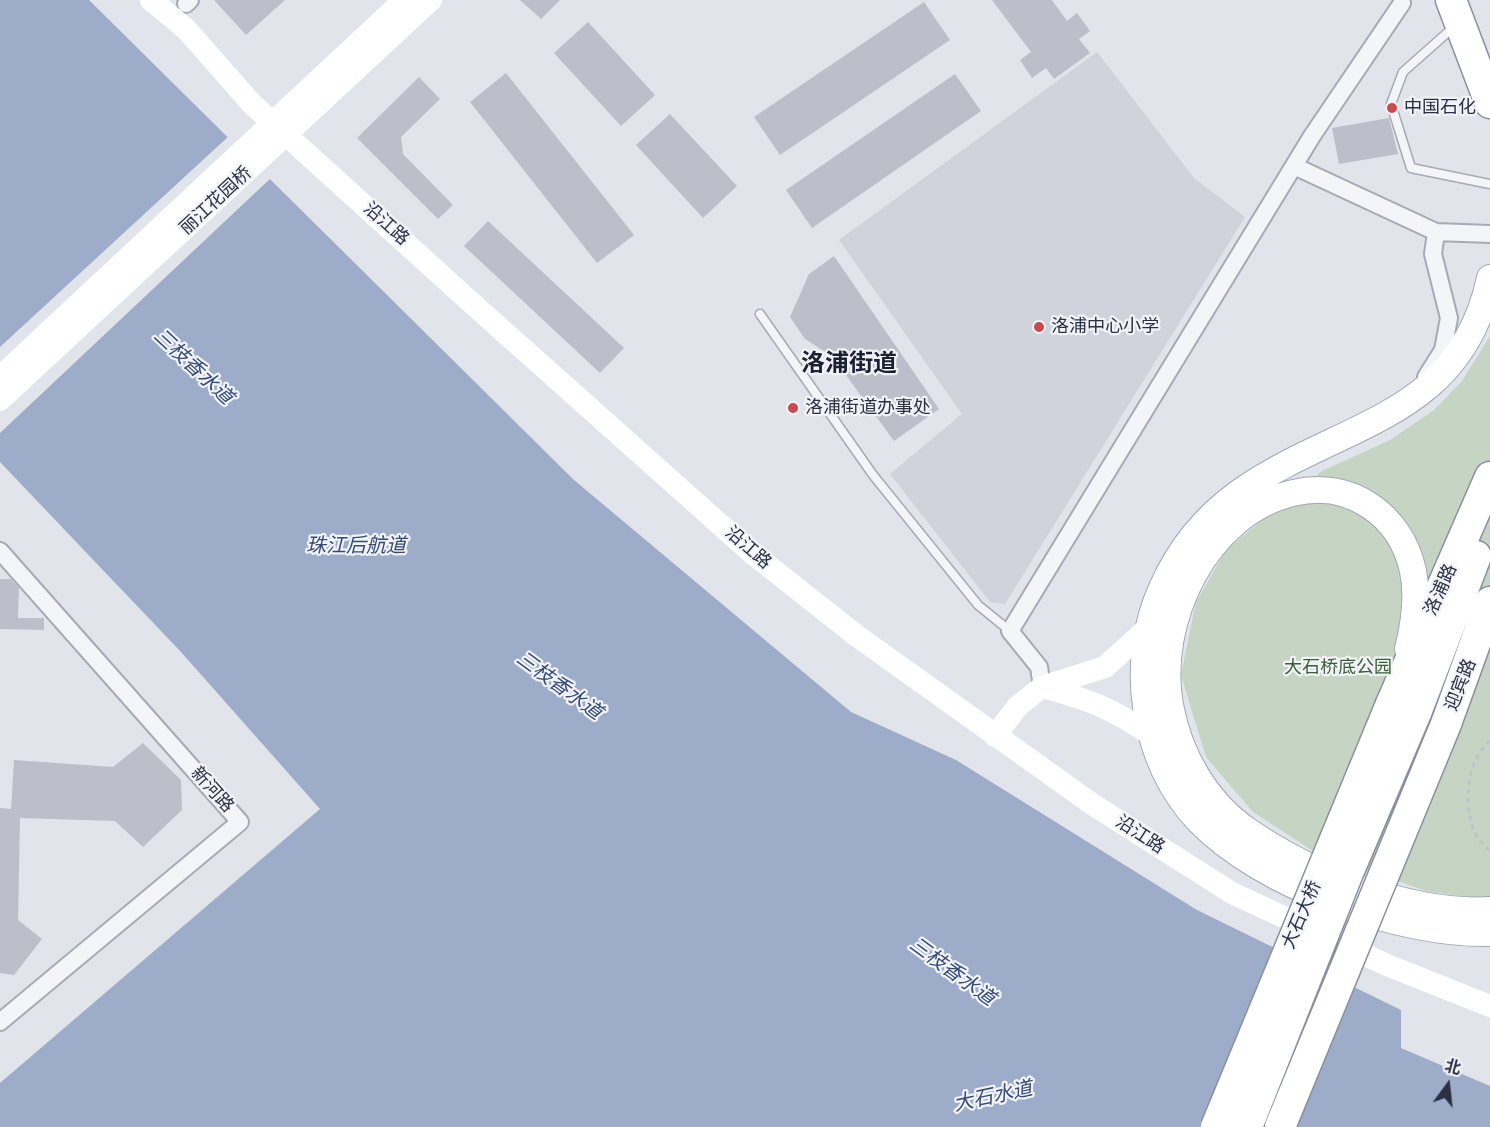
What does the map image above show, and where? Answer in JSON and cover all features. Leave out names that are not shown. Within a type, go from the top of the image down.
[{"type":"highway","points":[[1456,10],[1490,103]]},
{"type":"highway","name":"洛浦路","points":[[1404,708],[1490,477]]},
{"type":"highway","name":"洛浦路","points":[[1404,708],[1472,568],[1490,510]]},
{"type":"highway","points":[[1280,1127],[1446,724],[1490,602]]},
{"type":"highway","name":"大石大桥","points":[[1216,1127],[1404,708]]},
{"type":"highway","name":"大石大桥","points":[[1247,1127],[1348,873],[1404,708]]},
{"type":"main road","points":[[1490,278],[1479,317],[1464,346],[1440,375],[1407,404],[1267,475],[1215,512],[1193,535],[1175,561],[1161,590],[1148,627],[1143,680],[1154,737],[1168,773],[1192,813],[1223,842],[1264,868],[1329,900],[1384,919],[1433,930],[1490,933]]},
{"type":"main road","points":[[1404,708],[1415,590],[1408,553],[1391,524],[1375,508],[1357,497],[1317,490],[1281,496],[1237,522],[1200,564],[1182,600],[1170,641],[1167,668],[1169,702],[1178,736],[1194,772],[1214,800],[1239,825],[1297,860],[1338,878],[1412,902],[1460,910],[1490,910]]},
{"type":"main road","name":"迎宾路","points":[[1446,724],[1490,612]]},
{"type":"street","points":[[151,0],[186,29]]},
{"type":"street","name":"丽江花园桥","points":[[0,376],[404,0]]},
{"type":"street","name":"丽江花园桥","points":[[0,400],[431,0]]},
{"type":"street","points":[[182,1],[186,29]]},
{"type":"street","points":[[1042,687],[1039,668],[1010,631],[1294,166],[1402,3]]},
{"type":"street","name":"沿江路","points":[[186,29],[252,104],[752,553],[857,636],[1109,816],[1232,892],[1387,965],[1490,1006]]},
{"type":"street","points":[[1294,166],[1436,232],[1490,234]]},
{"type":"street","points":[[1407,404],[1443,350],[1449,318],[1433,254],[1436,232]]},
{"type":"street","name":"新河路","points":[[0,551],[240,822],[0,1023]]},
{"type":"street","points":[[995,736],[1018,706],[1042,687],[1106,667],[1148,627]]},
{"type":"street","points":[[1042,687],[1095,702],[1115,711],[1154,737]]},
{"type":"lane","points":[[1456,10],[1403,72],[1391,104],[1410,168],[1490,184]]},
{"type":"lane","points":[[760,314],[873,475],[978,605],[1010,631]]},
{"type":"path","points":[[1490,741],[1474,764],[1468,786],[1469,810],[1477,837],[1490,851]]},
{"type":"shaded area","name":"洛浦中心小学","points":[[1097,52],[1194,178],[1245,217],[1005,604],[990,602],[890,474],[962,414],[839,240]]},
{"type":"green space","name":"大石桥底公园","points":[[1490,336],[1490,898],[1479,899],[1426,891],[1313,851],[1253,812],[1206,757],[1181,675],[1196,602],[1226,550],[1322,471],[1390,440],[1434,410],[1462,381]]},
{"type":"water","points":[[0,0],[89,0],[574,480],[851,712],[956,760],[1197,910],[1401,1010],[1401,1048],[1490,1086],[1490,1127],[0,1127],[0,1083],[320,809],[181,652],[0,462]]},
{"type":"pier","points":[[230,135],[272,177],[0,433],[0,347]]},
{"type":"building","points":[[214,0],[285,0],[246,35]]},
{"type":"building","points":[[520,0],[560,0],[541,19]]},
{"type":"building","points":[[992,0],[1052,0],[1067,21],[1077,13],[1090,31],[1079,39],[1090,53],[1054,79],[1046,68],[1032,78],[1020,60],[1031,52]]},
{"type":"building","points":[[924,2],[950,40],[780,155],[754,117]]},
{"type":"building","points":[[588,22],[655,95],[621,126],[554,53]]},
{"type":"building","points":[[506,73],[634,235],[597,263],[470,102]]},
{"type":"building","points":[[955,74],[981,111],[812,228],[786,190]]},
{"type":"building","points":[[419,77],[440,99],[401,137],[403,154],[453,205],[438,219],[357,138]]},
{"type":"building","points":[[670,114],[737,186],[703,218],[636,145]]},
{"type":"building","points":[[1389,118],[1398,154],[1339,164],[1332,128]]},
{"type":"building","points":[[488,221],[624,348],[600,373],[464,246]]},
{"type":"building","points":[[834,256],[939,409],[894,441],[832,356],[805,339],[790,317],[809,274]]},
{"type":"building","points":[[0,579],[11,579],[19,588],[18,618],[44,618],[44,630],[0,629]]},
{"type":"building","points":[[143,743],[181,780],[182,810],[143,847],[115,821],[20,818],[18,920],[42,939],[14,975],[0,973],[0,808],[11,809],[14,760],[113,767]]},
{"type":"place","name":"中国石化","points":[[1392,108]]},
{"type":"place","name":"洛浦中心小学","points":[[1039,327]]},
{"type":"place","name":"洛浦街道办事处","points":[[793,408]]},
{"type":"district","name":"洛浦街道","points":[[849,364]]},
{"type":"water label","name":"三枝香水道","points":[[193,367]]},
{"type":"water label","name":"珠江后航道","points":[[356,546]]},
{"type":"water label","name":"三枝香水道","points":[[559,686]]},
{"type":"water label","name":"三枝香水道","points":[[952,972]]},
{"type":"water label","name":"大石水道","points":[[993,1097]]}]
